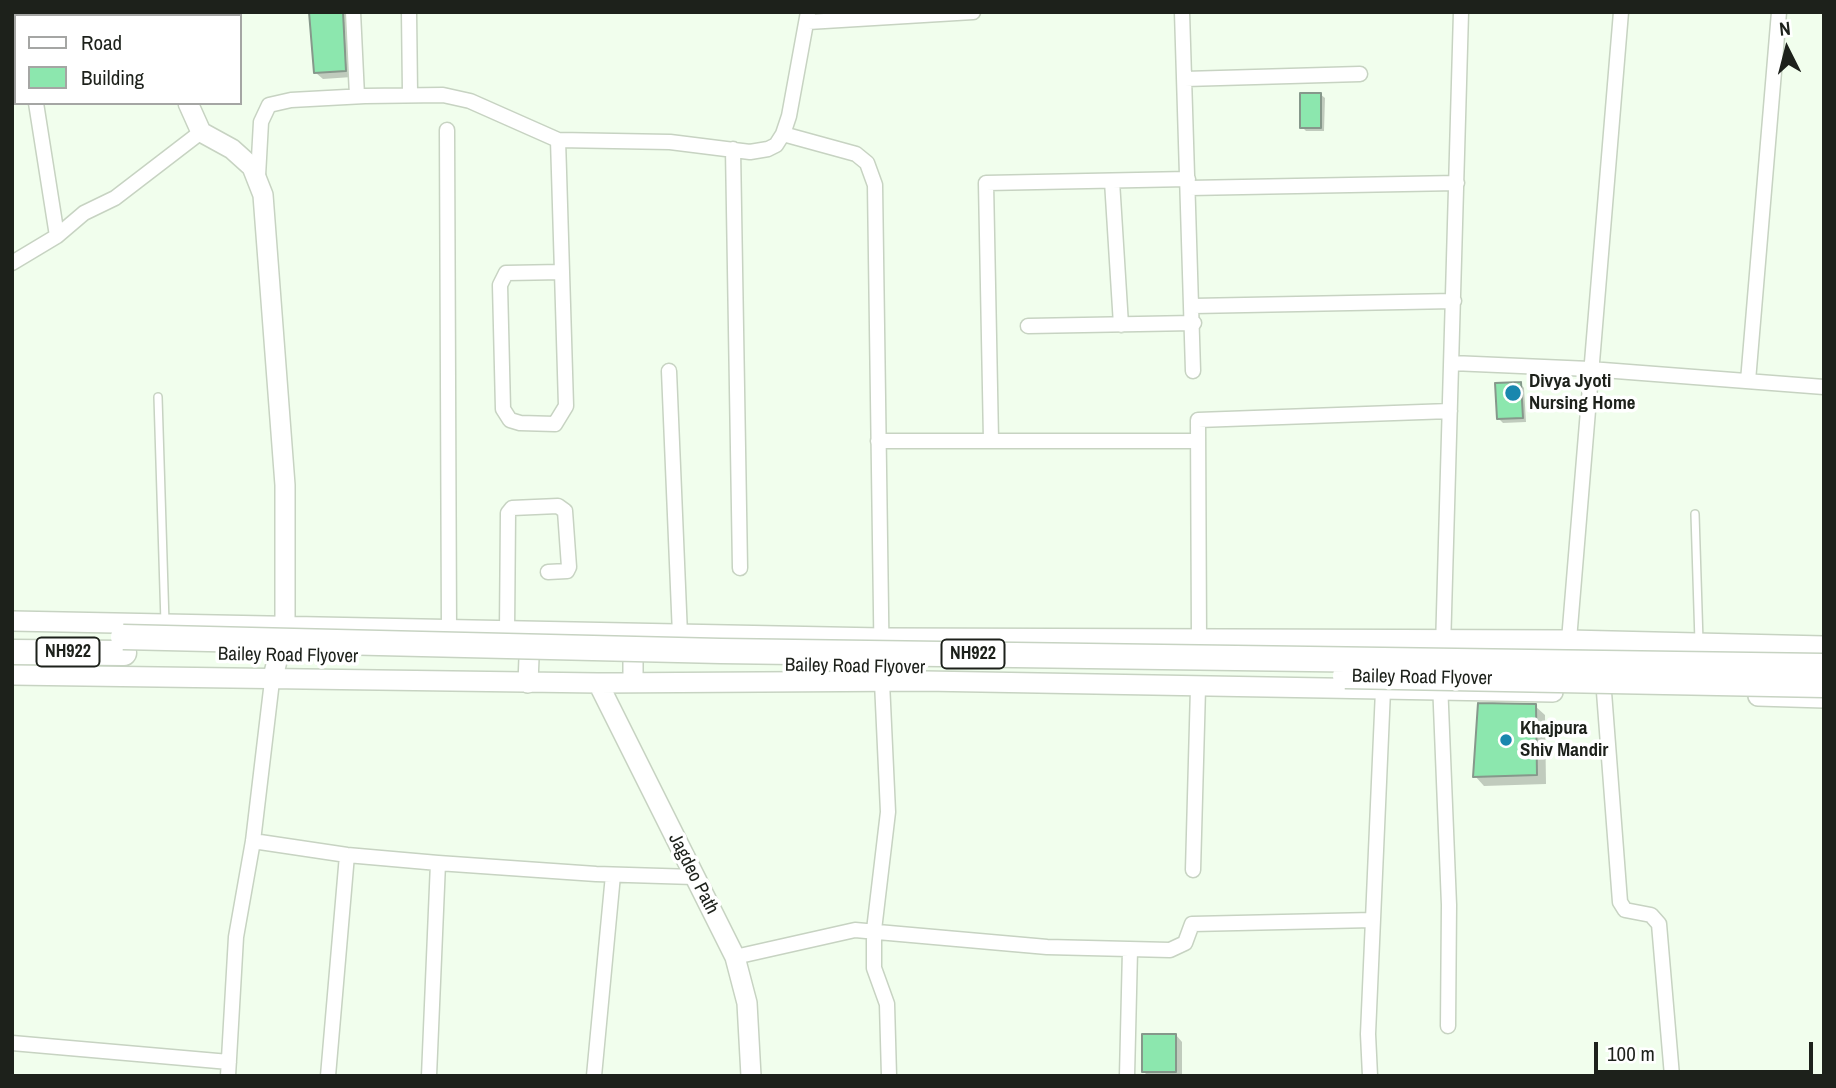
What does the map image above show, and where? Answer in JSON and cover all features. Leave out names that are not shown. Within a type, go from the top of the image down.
[{"type":"highway","name":"Bailey Road Flyover","points":[[12,638],[123,645],[1824,685]]},
{"type":"highway","name":"Bailey Road Flyover","points":[[12,652],[123,645],[1824,666]]},
{"type":"main road","points":[[189,105],[201,132],[244,158],[258,178],[262,195],[285,485],[285,629],[272,681]]},
{"type":"main road","points":[[12,621],[285,629],[881,638],[1569,640],[1824,646]]},
{"type":"main road","points":[[528,683],[530,632]]},
{"type":"main road","points":[[633,634],[633,683]]},
{"type":"main road","points":[[12,675],[272,681],[882,682],[1604,692],[1824,698]]},
{"type":"main road","name":"Jagdeo Path","points":[[598,683],[735,957],[747,1003],[751,1076]]},
{"type":"street","points":[[353,12],[357,96]]},
{"type":"street","points":[[409,12],[410,93]]},
{"type":"street","points":[[258,178],[261,122],[269,106],[277,102],[357,96],[410,93],[443,95],[470,101],[558,140],[670,142],[750,152],[768,149],[776,145],[783,134],[808,17],[973,12]]},
{"type":"street","points":[[1182,12],[1194,323],[1193,371]]},
{"type":"street","points":[[1448,1026],[1449,905],[1439,691],[1444,639],[1461,12]]},
{"type":"street","points":[[1569,640],[1621,12]]},
{"type":"street","points":[[1748,381],[1779,12]]},
{"type":"street","points":[[1185,79],[1360,74]]},
{"type":"street","points":[[36,105],[57,236]]},
{"type":"street","points":[[447,130],[449,631]]},
{"type":"street","points":[[12,264],[57,236],[84,213],[114,198],[201,132]]},
{"type":"street","points":[[783,134],[856,154],[867,163],[875,185],[881,638],[888,812],[874,930],[874,971],[887,1004],[889,1076]]},
{"type":"street","points":[[558,140],[562,272],[566,406],[555,424],[520,424],[510,420],[503,409],[500,285],[506,273],[562,272]]},
{"type":"street","points":[[733,149],[740,568]]},
{"type":"street","points":[[991,440],[986,183],[1112,181],[1457,184]]},
{"type":"street","points":[[1112,181],[1121,325]]},
{"type":"street","points":[[1193,306],[1454,301]]},
{"type":"street","points":[[1028,326],[1194,323]]},
{"type":"street","points":[[1452,363],[1590,369],[1824,387]]},
{"type":"street","points":[[670,371],[680,635]]},
{"type":"street","points":[[1199,640],[1197,423],[1202,419],[1450,411]]},
{"type":"street","points":[[878,441],[1197,441]]},
{"type":"street","points":[[507,632],[508,513],[512,508],[558,506],[565,510],[569,567],[567,571],[548,572]]},
{"type":"street","points":[[12,1043],[228,1069],[236,937],[253,841],[272,681]]},
{"type":"street","points":[[1193,870],[1198,688]]},
{"type":"street","points":[[1370,1076],[1368,1034],[1383,690]]},
{"type":"street","points":[[1604,692],[1620,902],[1625,910],[1651,915],[1659,924],[1672,1076]]},
{"type":"street","points":[[253,841],[347,855],[438,863],[613,875],[694,877]]},
{"type":"street","points":[[328,1076],[347,855]]},
{"type":"street","points":[[429,1076],[438,863]]},
{"type":"street","points":[[594,1076],[613,875]]},
{"type":"street","points":[[735,957],[825,935],[874,930],[1047,947],[1130,950],[1178,948],[1185,943],[1192,924],[1373,920]]},
{"type":"street","points":[[1127,1076],[1130,950]]},
{"type":"lane","points":[[158,397],[165,625]]},
{"type":"lane","points":[[1695,513],[1700,694]]},
{"type":"building","points":[[309,12],[343,12],[346,71],[314,73]]},
{"type":"building","points":[[1300,93],[1321,93],[1321,128],[1300,128]]},
{"type":"building","points":[[1521,382],[1523,418],[1497,419],[1495,383]]},
{"type":"building","name":"Khajpura Shiv Mandir","points":[[1478,703],[1536,704],[1537,775],[1473,777]]},
{"type":"building","points":[[1142,1034],[1176,1034],[1176,1072],[1142,1072]]},
{"type":"place","name":"Divya Jyoti Nursing Home","points":[[1513,393]]},
{"type":"place","name":"Khajpura Shiv Mandir","points":[[1506,740]]}]
